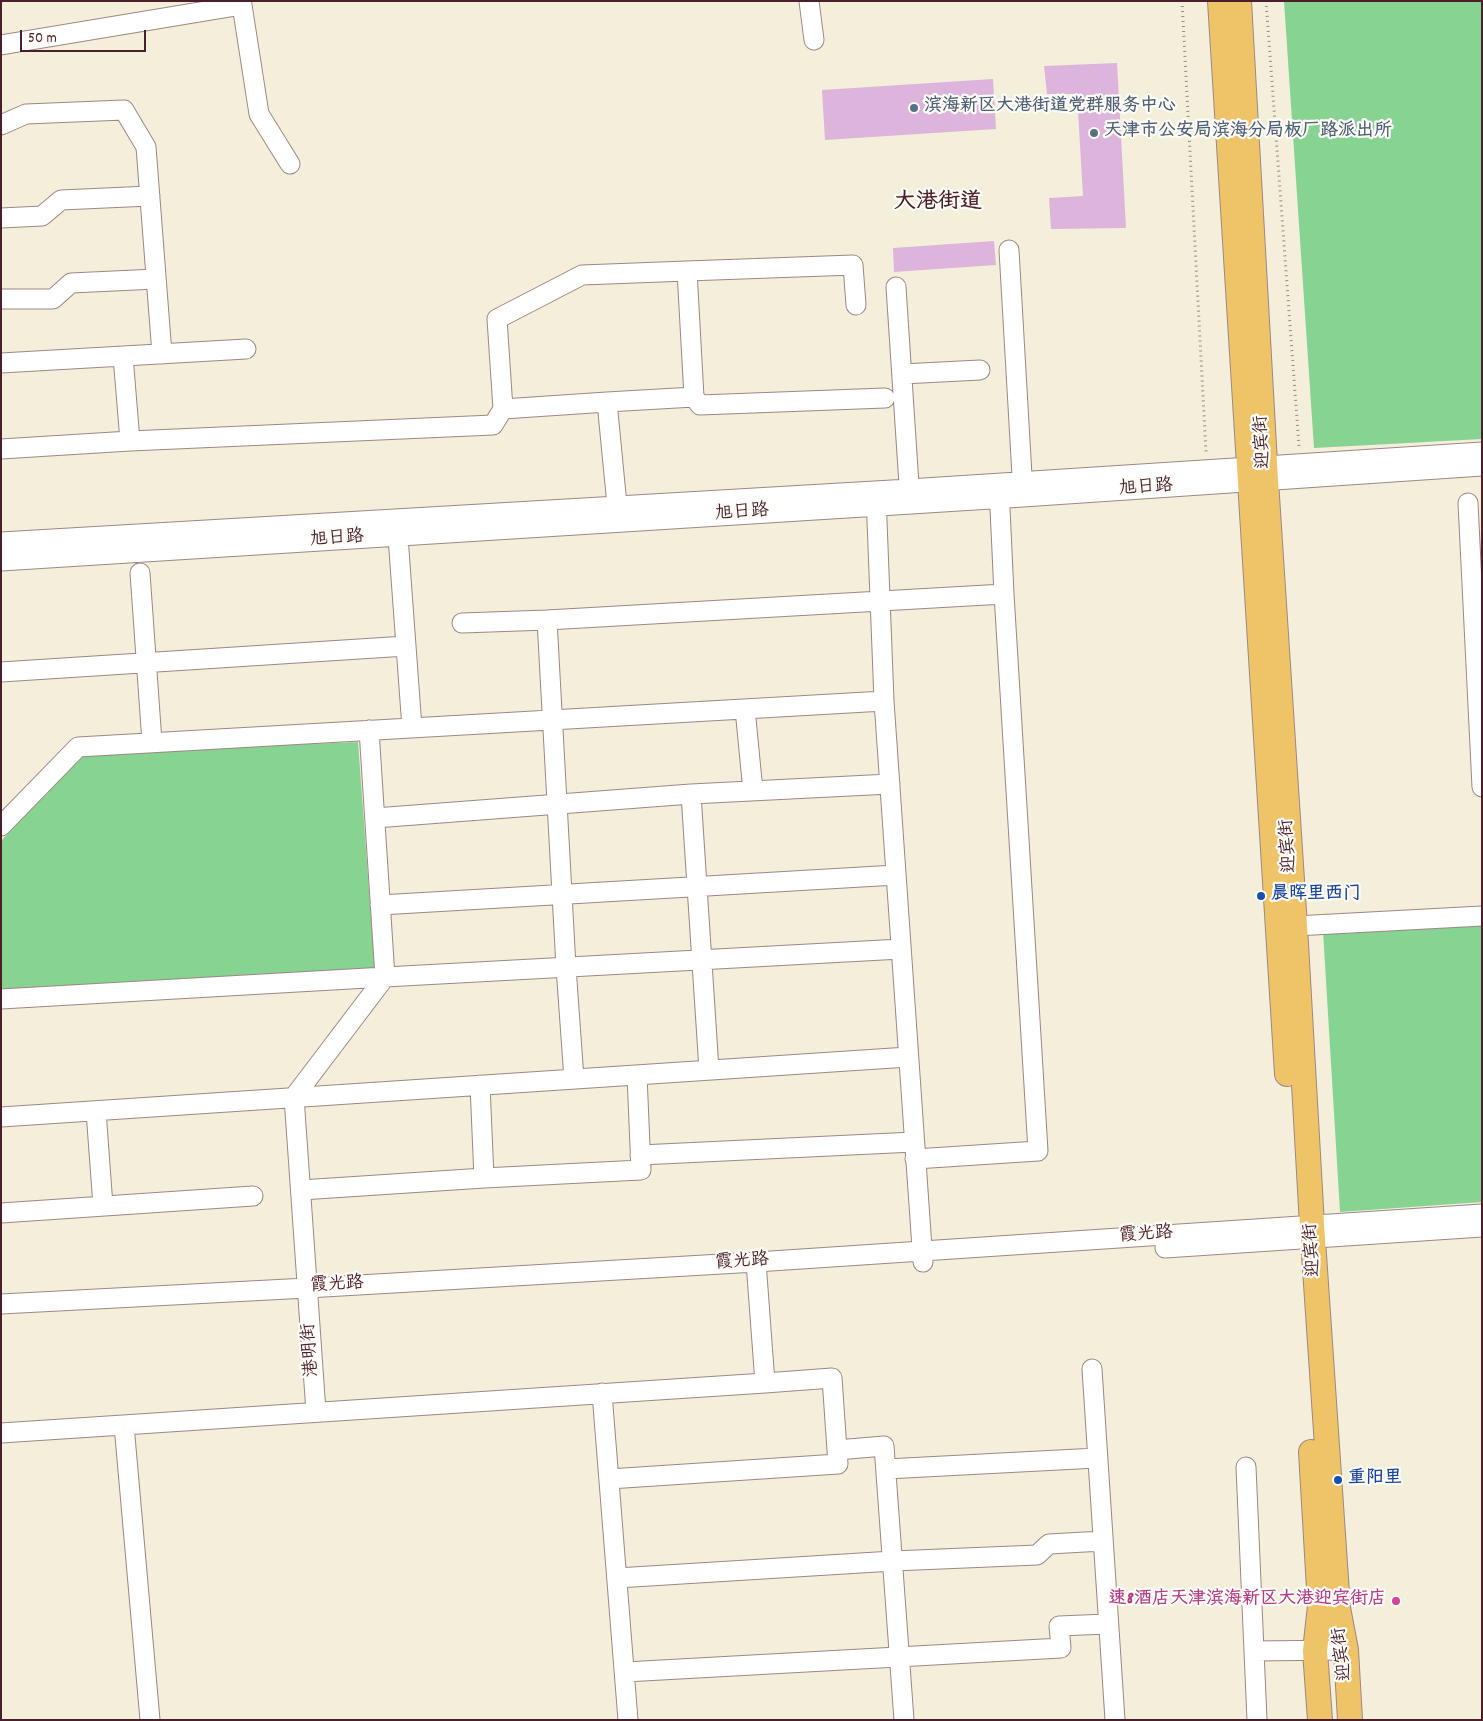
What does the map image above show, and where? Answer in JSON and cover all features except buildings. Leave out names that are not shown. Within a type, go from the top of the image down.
[{"type":"main road","name":"迎宾街","points":[[1220,1],[1295,926],[1320,1606],[1315,1651],[1320,1720]]},
{"type":"main road","name":"迎宾街","points":[[1239,1],[1257,474],[1305,1232],[1338,1608],[1346,1650],[1350,1720]]},
{"type":"street","points":[[809,1],[814,40]]},
{"type":"street","points":[[1,45],[242,5],[259,114],[290,164]]},
{"type":"street","points":[[1,125],[26,114],[124,110],[146,147],[162,354]]},
{"type":"street","points":[[1,218],[42,216],[61,200],[150,196]]},
{"type":"street","points":[[1009,250],[1023,489]]},
{"type":"street","points":[[1,449],[130,441],[493,425],[503,409],[497,319],[582,276],[853,265],[856,305]]},
{"type":"street","points":[[687,271],[694,397],[700,404],[885,398]]},
{"type":"street","points":[[1,299],[53,298],[71,283],[156,279]]},
{"type":"street","points":[[896,287],[910,497]]},
{"type":"street","points":[[1,363],[246,349]]},
{"type":"street","points":[[123,356],[130,441]]},
{"type":"street","points":[[902,374],[980,370]]},
{"type":"street","points":[[503,409],[694,397]]},
{"type":"street","points":[[607,402],[617,506]]},
{"type":"street","name":"旭日路","points":[[1257,474],[1482,452]]},
{"type":"street","name":"旭日路","points":[[1,542],[397,528],[1257,474],[1482,466]]},
{"type":"street","points":[[640,1155],[914,1150],[1038,1151],[999,491]]},
{"type":"street","points":[[876,499],[884,701],[914,1150],[923,1256]]},
{"type":"street","name":"旭日路","points":[[1,561],[397,528],[617,506],[876,499]]},
{"type":"street","points":[[1468,503],[1479,665],[1482,787]]},
{"type":"street","points":[[397,528],[412,728]]},
{"type":"street","points":[[140,573],[152,742]]},
{"type":"street","points":[[462,623],[547,620],[1004,594]]},
{"type":"street","points":[[547,620],[574,1079]]},
{"type":"street","points":[[1,672],[406,646]]},
{"type":"street","points":[[1,826],[78,747],[884,701]]},
{"type":"street","points":[[744,709],[753,791]]},
{"type":"street","points":[[294,1097],[385,977],[369,730]]},
{"type":"street","points":[[375,818],[691,794],[890,784]]},
{"type":"street","points":[[691,794],[709,1070]]},
{"type":"street","points":[[380,905],[896,875]]},
{"type":"street","points":[[1295,926],[1482,916]]},
{"type":"street","points":[[1,999],[901,949]]},
{"type":"street","points":[[1,1117],[908,1057]]},
{"type":"street","points":[[301,1190],[641,1170],[637,1075]]},
{"type":"street","points":[[480,1085],[484,1178]]},
{"type":"street","name":"港明街","points":[[294,1097],[316,1412]]},
{"type":"street","points":[[96,1111],[103,1206]]},
{"type":"street","points":[[1,1213],[253,1196]]},
{"type":"street","name":"霞光路","points":[[1305,1232],[1482,1214]]},
{"type":"street","name":"霞光路","points":[[1,1316],[308,1293],[1305,1232],[1482,1227]]},
{"type":"street","points":[[757,1267],[765,1383]]},
{"type":"street","name":"霞光路","points":[[1,1304],[308,1293]]},
{"type":"street","points":[[1092,1369],[1107,1624],[1115,1720]]},
{"type":"street","points":[[1,1433],[832,1378],[838,1464],[609,1479]]},
{"type":"street","points":[[602,1394],[628,1720]]},
{"type":"street","points":[[124,1425],[150,1720]]},
{"type":"street","points":[[837,1450],[884,1446],[904,1720]]},
{"type":"street","points":[[886,1469],[1098,1458]]},
{"type":"street","points":[[1246,1466],[1257,1720]]},
{"type":"street","points":[[617,1578],[892,1561],[1038,1555],[1049,1544],[1103,1541]]},
{"type":"street","points":[[624,1672],[1061,1648],[1059,1626],[1107,1624]]},
{"type":"street","points":[[1254,1651],[1346,1650]]},
{"type":"path","points":[[1182,1],[1206,452]]},
{"type":"path","points":[[1266,1],[1299,446]]},
{"type":"green space","points":[[1284,1],[1482,1],[1482,439],[1314,448]]},
{"type":"green space","points":[[358,742],[375,971],[1,990],[1,841],[82,753]]},
{"type":"green space","points":[[1482,924],[1482,1202],[1340,1212],[1323,931]]},
{"type":"place","name":"滨海新区大港街道党群服务中心","points":[[914,108]]},
{"type":"place","name":"天津市公安局滨海分局板厂路派出所","points":[[1094,133]]},
{"type":"place","name":"晨晖里西门","points":[[1261,896]]},
{"type":"place","name":"重阳里","points":[[1338,1480]]},
{"type":"place","name":"速8酒店天津滨海新区大港迎宾街店","points":[[1396,1601]]},
{"type":"district","name":"大港街道","points":[[938,204]]}]
